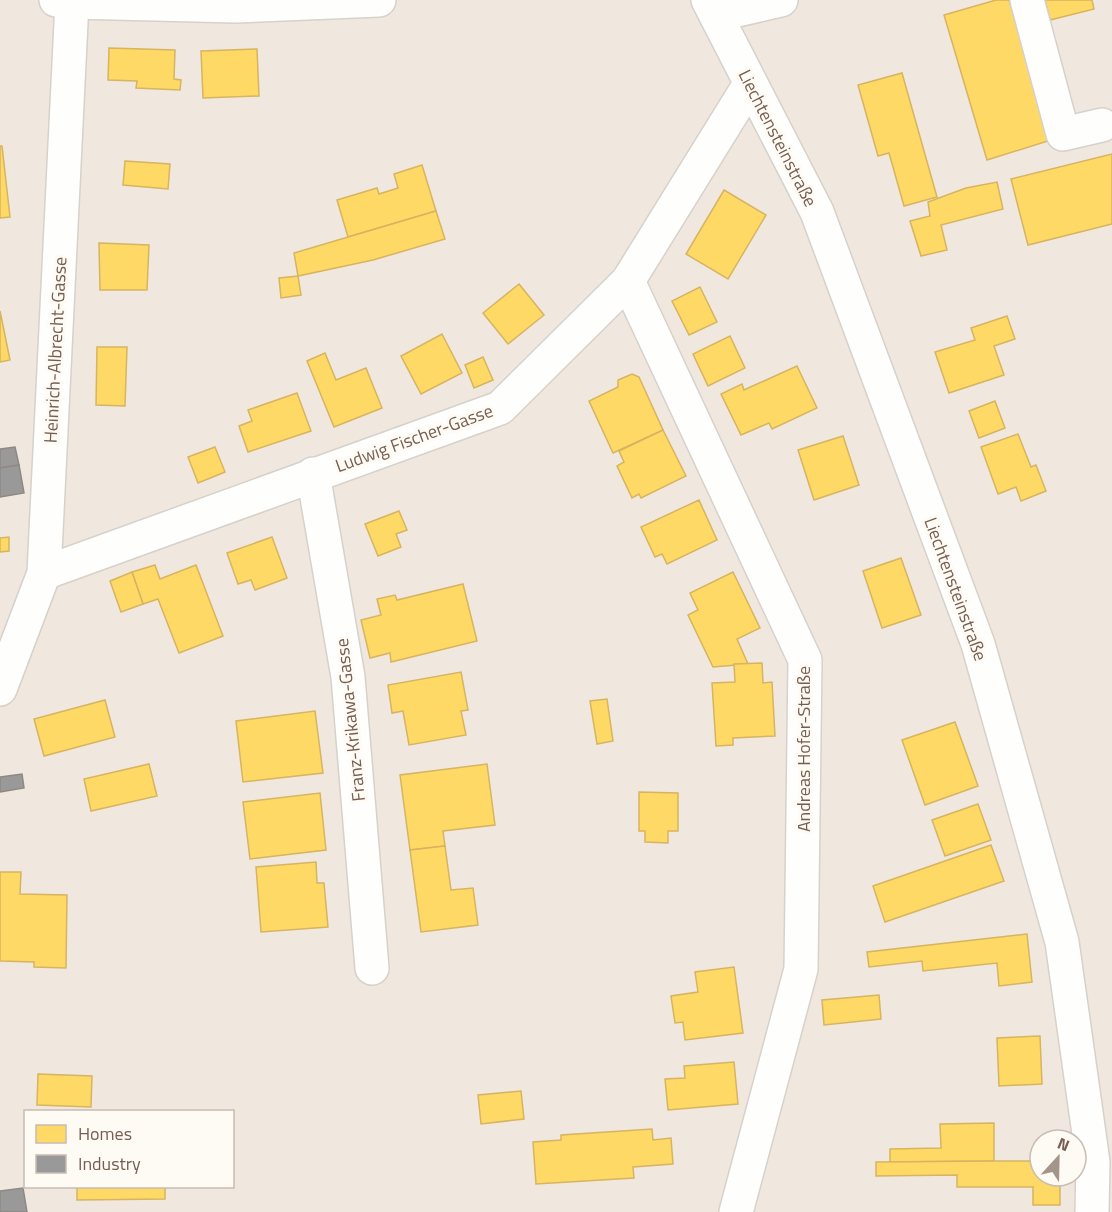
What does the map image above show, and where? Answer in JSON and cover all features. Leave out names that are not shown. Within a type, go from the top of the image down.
[{"type":"street","points":[[64,1],[236,6],[379,0]]},
{"type":"street","points":[[712,7],[781,0]]},
{"type":"street","points":[[1027,0],[1063,134],[1102,125]]},
{"type":"street","name":"Heinrich-Albrecht-Gasse","points":[[0,689],[44,573],[64,1]]},
{"type":"street","name":"Liechtensteinstraße","points":[[712,7],[817,212],[978,644],[1062,942],[1093,1162],[1092,1212]]},
{"type":"street","name":"Ludwig Fischer-Gasse","points":[[44,573],[312,474],[500,408],[628,281],[750,84]]},
{"type":"street","name":"Andreas Hofer-Straße","points":[[628,281],[805,660],[801,969],[736,1212]]},
{"type":"street","name":"Franz-Krikawa-Gasse","points":[[312,474],[348,677],[372,968]]},
{"type":"shaded area","points":[[0,0],[1112,0],[1112,1212],[0,1212]]},
{"type":"building: Homes","points":[[996,0],[1009,0],[1051,140],[987,160],[944,15]]},
{"type":"building: Homes","points":[[1045,0],[1092,0],[1094,9],[1050,20]]},
{"type":"building: Homes","points":[[109,48],[175,50],[174,79],[181,80],[180,90],[136,88],[137,81],[108,80]]},
{"type":"building: Homes","points":[[257,49],[259,96],[203,98],[201,51]]},
{"type":"building: Homes","points":[[902,73],[937,197],[904,206],[889,153],[878,156],[858,85]]},
{"type":"building: Homes","points":[[0,146],[2,146],[10,217],[0,218]]},
{"type":"building: Homes","points":[[1112,154],[1112,224],[1028,245],[1011,179]]},
{"type":"building: Homes","points":[[125,161],[170,164],[168,189],[123,185]]},
{"type":"building: Homes","points":[[422,165],[436,211],[348,237],[337,200],[377,188],[379,194],[398,188],[394,174]]},
{"type":"building: Homes","points":[[997,182],[1003,209],[941,225],[947,250],[921,256],[910,221],[930,216],[928,202],[966,188]]},
{"type":"building: Homes","points":[[724,190],[766,215],[728,279],[686,254]]},
{"type":"building: Homes","points":[[436,211],[445,239],[373,260],[298,276],[294,253]]},
{"type":"building: Homes","points":[[99,243],[149,245],[147,290],[100,290]]},
{"type":"building: Homes","points":[[298,276],[301,295],[281,298],[279,278]]},
{"type":"building: Homes","points":[[519,284],[544,315],[508,344],[483,313]]},
{"type":"building: Homes","points":[[700,287],[717,322],[689,335],[672,301]]},
{"type":"building: Homes","points":[[0,311],[10,360],[0,362]]},
{"type":"building: Homes","points":[[1007,316],[1015,339],[994,346],[1004,375],[949,393],[935,352],[975,340],[971,328]]},
{"type":"building: Homes","points":[[442,334],[462,373],[421,394],[401,356]]},
{"type":"building: Homes","points":[[730,336],[745,368],[708,386],[693,354]]},
{"type":"building: Homes","points":[[97,347],[127,347],[125,406],[96,405]]},
{"type":"building: Homes","points":[[325,353],[336,380],[366,368],[382,408],[334,427],[307,361]]},
{"type":"building: Homes","points":[[483,357],[493,380],[474,388],[465,365]]},
{"type":"building: Homes","points":[[797,366],[817,408],[772,429],[769,423],[741,435],[721,394],[742,384],[744,390]]},
{"type":"building: Homes","points":[[632,374],[639,377],[663,430],[613,453],[589,401],[618,387],[618,380]]},
{"type":"building: Homes","points":[[297,393],[311,431],[248,452],[239,426],[252,421],[248,410]]},
{"type":"building: Homes","points":[[995,401],[1005,428],[979,438],[969,411]]},
{"type":"building: Homes","points":[[663,430],[686,476],[641,498],[639,494],[632,498],[617,466],[624,462],[619,451]]},
{"type":"building: Homes","points":[[1018,434],[1031,467],[1036,465],[1046,491],[1021,501],[1016,487],[998,494],[981,447]]},
{"type":"building: Homes","points":[[843,436],[859,485],[814,500],[798,450]]},
{"type":"building: Homes","points":[[215,447],[225,472],[198,483],[188,457]]},
{"type":"building: Homes","points":[[699,500],[717,540],[667,564],[662,554],[655,557],[641,527]]},
{"type":"building: Homes","points":[[399,511],[407,530],[396,534],[401,547],[378,556],[365,524]]},
{"type":"building: Homes","points":[[9,537],[9,551],[0,552],[0,538]]},
{"type":"building: Homes","points":[[272,537],[287,578],[255,590],[251,580],[238,584],[227,553]]},
{"type":"building: Homes","points":[[901,558],[921,615],[882,628],[863,571]]},
{"type":"building: Homes","points":[[155,565],[160,579],[196,565],[223,636],[179,653],[158,599],[143,604],[132,572]]},
{"type":"building: Homes","points":[[132,572],[143,604],[121,612],[110,581]]},
{"type":"building: Homes","points":[[733,572],[760,628],[737,639],[748,664],[713,667],[688,615],[698,610],[690,593]]},
{"type":"building: Homes","points":[[463,584],[477,641],[391,662],[390,653],[370,658],[361,620],[381,615],[377,599],[395,595],[397,600]]},
{"type":"building: Homes","points":[[762,663],[763,683],[772,682],[775,736],[733,738],[733,745],[716,746],[712,683],[735,682],[734,664]]},
{"type":"building: Homes","points":[[461,672],[468,710],[461,711],[466,735],[409,745],[403,711],[392,713],[388,685]]},
{"type":"building: Homes","points":[[607,699],[613,741],[597,744],[590,701]]},
{"type":"building: Homes","points":[[105,700],[115,737],[44,756],[34,719]]},
{"type":"building: Homes","points":[[315,711],[323,773],[243,782],[236,721]]},
{"type":"building: Homes","points":[[955,722],[978,786],[925,805],[902,740]]},
{"type":"building: Homes","points":[[149,764],[157,796],[91,811],[84,779]]},
{"type":"building: Homes","points":[[487,764],[495,825],[443,831],[445,846],[410,850],[400,775]]},
{"type":"building: Homes","points":[[639,792],[678,793],[678,831],[668,831],[668,843],[645,842],[645,831],[639,831]]},
{"type":"building: Homes","points":[[320,793],[326,850],[250,859],[243,802]]},
{"type":"building: Homes","points":[[978,804],[991,840],[945,856],[932,820]]},
{"type":"building: Homes","points":[[991,845],[1004,881],[885,922],[873,886]]},
{"type":"building: Homes","points":[[445,846],[451,890],[473,888],[478,925],[421,932],[410,850]]},
{"type":"building: Homes","points":[[316,862],[317,883],[324,883],[328,927],[261,932],[256,867]]},
{"type":"building: Homes","points":[[0,872],[21,872],[20,894],[67,895],[66,968],[34,967],[34,962],[0,961]]},
{"type":"building: Homes","points":[[1027,934],[1032,982],[999,986],[997,963],[923,971],[922,961],[869,967],[867,952]]},
{"type":"building: Homes","points":[[734,967],[743,1033],[685,1040],[683,1022],[675,1023],[671,996],[698,992],[695,972]]},
{"type":"building: Homes","points":[[879,995],[881,1019],[824,1025],[822,1000]]},
{"type":"building: Homes","points":[[1040,1036],[1042,1084],[999,1086],[997,1038]]},
{"type":"building: Homes","points":[[734,1062],[738,1104],[668,1110],[665,1079],[685,1078],[684,1066]]},
{"type":"building: Homes","points":[[38,1074],[92,1076],[91,1107],[37,1105]]},
{"type":"building: Homes","points":[[521,1091],[524,1119],[481,1124],[478,1095]]},
{"type":"building: Homes","points":[[994,1123],[994,1161],[890,1162],[890,1149],[941,1148],[940,1124]]},
{"type":"building: Homes","points":[[652,1129],[653,1140],[671,1138],[673,1164],[633,1167],[634,1178],[536,1184],[533,1142],[561,1140],[561,1135]]},
{"type":"building: Homes","points":[[1028,1161],[1028,1187],[957,1187],[957,1175],[876,1176],[876,1162]]},
{"type":"building: Homes","points":[[77,1188],[165,1188],[165,1199],[77,1200]]},
{"type":"building: Homes","points":[[1033,1188],[1060,1188],[1060,1205],[1033,1205]]},
{"type":"building: Industry","points":[[15,447],[19,465],[0,468],[0,449]]},
{"type":"building: Industry","points":[[19,465],[24,493],[0,497],[0,468]]},
{"type":"building: Industry","points":[[22,774],[24,788],[0,792],[0,777]]},
{"type":"building: Industry","points":[[23,1188],[27,1212],[0,1212],[0,1191]]}]
